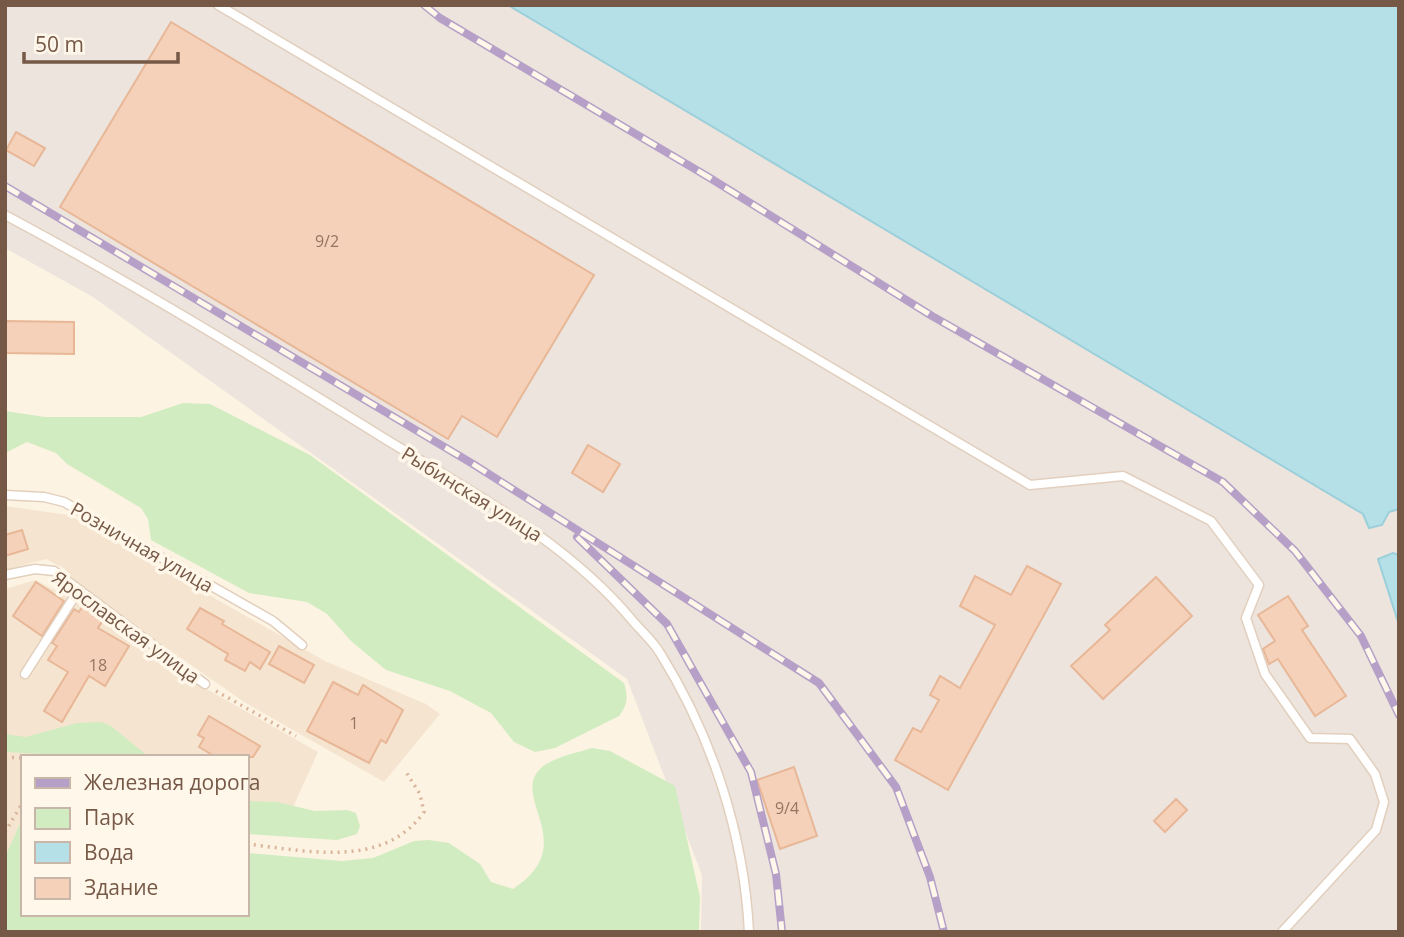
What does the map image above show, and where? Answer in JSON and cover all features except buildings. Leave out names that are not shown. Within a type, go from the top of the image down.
[{"type":"lane","points":[[218,5],[1030,485],[1123,476],[1211,521],[1259,585],[1246,618],[1265,674],[1310,738],[1350,740],[1375,774],[1384,802],[1376,830],[1282,932]]},
{"type":"lane","name":"Рыбинская улица","points":[[7,219],[217,334],[539,534],[608,591],[659,652],[710,756],[724,791],[739,853],[748,932]]},
{"type":"lane","name":"Розничная улица","points":[[5,495],[44,497],[64,502],[273,621],[302,645]]},
{"type":"lane","name":"Ярославская улица","points":[[5,575],[46,569],[54,571],[205,684]]},
{"type":"lane","points":[[25,674],[78,591]]},
{"type":"path","points":[[205,684],[296,736]]},
{"type":"path","points":[[248,845],[343,853],[372,849],[386,843],[412,829],[424,812],[420,794],[406,772]]},
{"type":"path","points":[[5,832],[21,806]]},
{"type":"shaded area","points":[[5,5],[508,5],[1363,514],[1369,528],[1389,512],[1399,509],[1399,555],[1393,553],[1379,559],[1399,625],[1399,932],[701,932],[702,875],[627,679],[93,297],[5,248]]},
{"type":"shaded area","points":[[5,506],[69,515],[325,661],[426,704],[440,714],[384,782],[244,702],[75,584],[65,569],[46,559],[5,570]]},
{"type":"shaded area","points":[[35,580],[106,616],[164,665],[318,752],[290,814],[248,833],[248,755],[21,755],[21,916],[5,932],[5,589]]},
{"type":"green space","points":[[183,403],[210,404],[310,455],[624,683],[626,700],[619,716],[555,748],[535,752],[514,742],[491,713],[450,691],[386,670],[351,641],[327,614],[307,602],[249,593],[151,540],[148,519],[141,508],[67,464],[56,453],[27,442],[5,453],[5,411],[45,417],[141,417]]},
{"type":"green space","points":[[101,722],[111,726],[147,755],[5,752],[5,734],[26,737],[77,723]]},
{"type":"green space","points":[[592,748],[610,751],[675,786],[700,897],[699,932],[5,932],[5,857],[21,821],[21,916],[248,916],[248,853],[342,861],[373,858],[414,841],[429,840],[449,843],[480,864],[491,882],[513,889],[533,872],[542,855],[544,839],[533,793],[533,780],[541,768],[565,756]]},
{"type":"green space","points":[[248,801],[277,802],[315,811],[347,810],[356,813],[360,826],[357,834],[337,840],[248,834]]},
{"type":"water","points":[[508,5],[1399,5],[1399,509],[1389,512],[1382,525],[1369,528],[1363,514]]},
{"type":"water","points":[[1393,553],[1399,555],[1399,625],[1378,559]]},
{"type":"railway","points":[[424,5],[440,18],[710,178],[932,316],[1223,482],[1295,551],[1361,636],[1399,715]]},
{"type":"railway","points":[[5,186],[473,464],[819,683],[896,787],[930,877],[944,932]]},
{"type":"railway","points":[[577,537],[667,624],[751,772],[776,874],[782,932]]}]
